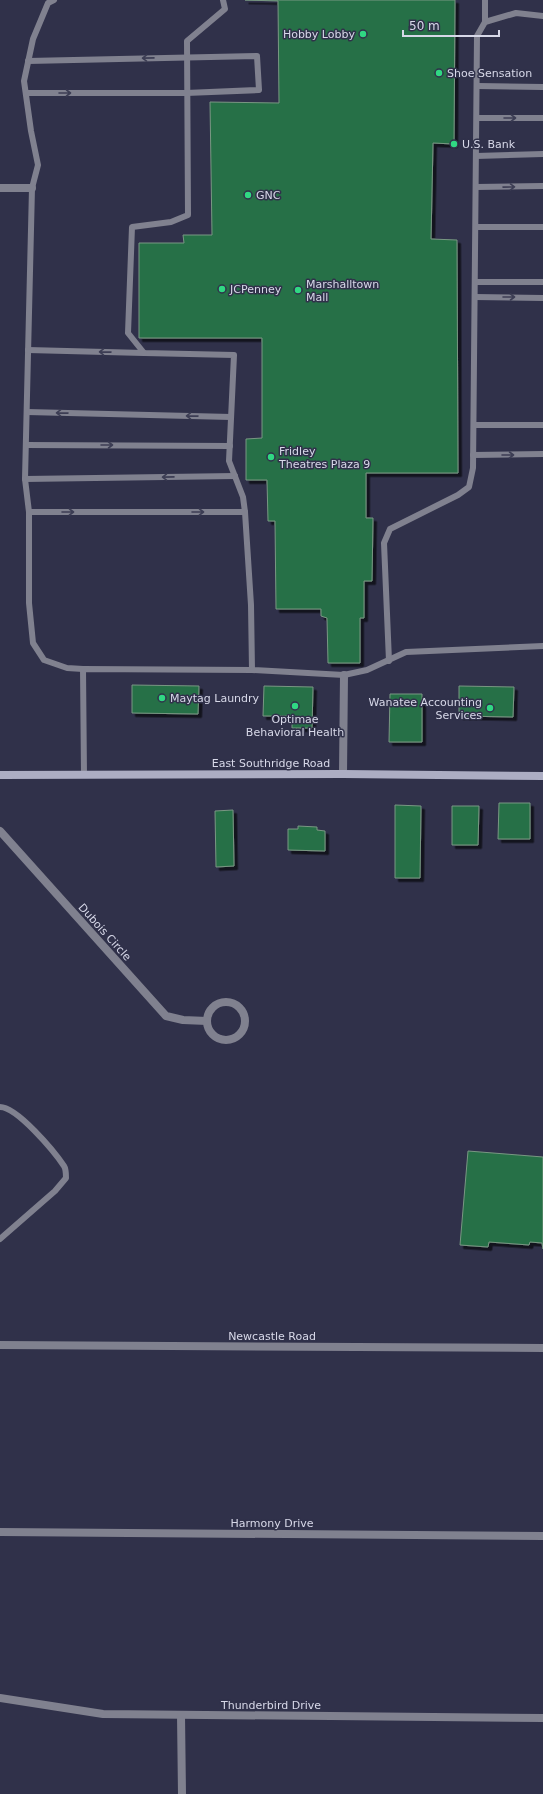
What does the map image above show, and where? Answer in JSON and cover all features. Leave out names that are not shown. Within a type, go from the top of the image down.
[{"type":"street","points":[[0,188],[32,188]]},
{"type":"street","points":[[343,774],[344,675]]},
{"type":"street","name":"East Southridge Road","points":[[0,775],[343,774],[543,776]]},
{"type":"street","name":"Dubois Circle","points":[[0,831],[166,1016],[183,1020],[207,1021]]},
{"type":"street","points":[[228,1001],[235,1003],[242,1009],[245,1016],[245,1024],[242,1031],[237,1037],[229,1040],[214,1036],[209,1029],[207,1021],[208,1013],[220,1002],[228,1001]]},
{"type":"street","name":"Newcastle Road","points":[[0,1345],[543,1348]]},
{"type":"street","name":"Harmony Drive","points":[[0,1532],[543,1536]]},
{"type":"street","name":"Thunderbird Drive","points":[[0,1698],[103,1714],[181,1716],[543,1718]]},
{"type":"street","points":[[181,1716],[182,1794]]},
{"type":"lane","points":[[54,0],[48,3],[36,32],[24,80],[38,165],[32,188],[25,479],[29,512],[29,603],[33,643],[44,660],[67,668],[83,669],[252,670],[344,675],[367,670],[406,652],[543,646]]},
{"type":"lane","points":[[144,353],[128,333],[132,227],[171,222],[188,215],[186,93],[187,41],[224,9],[223,0]]},
{"type":"lane","points":[[389,661],[384,543],[390,529],[458,495],[469,487],[473,468],[478,86],[477,36],[485,22],[485,0]]},
{"type":"lane","points":[[485,22],[516,13],[543,16]]},
{"type":"lane","points":[[26,93],[186,93],[259,90],[257,56],[28,61]]},
{"type":"lane","points":[[478,86],[543,87]]},
{"type":"lane","points":[[477,118],[543,118]]},
{"type":"lane","points":[[476,156],[543,154]]},
{"type":"lane","points":[[476,187],[543,186]]},
{"type":"lane","points":[[476,227],[543,227]]},
{"type":"lane","points":[[475,282],[543,282]]},
{"type":"lane","points":[[475,297],[543,298]]},
{"type":"lane","points":[[28,350],[234,355],[229,461],[243,497],[245,512],[252,670]]},
{"type":"lane","points":[[27,412],[231,418]]},
{"type":"lane","points":[[474,425],[543,425]]},
{"type":"lane","points":[[26,445],[230,446]]},
{"type":"lane","points":[[473,455],[543,454]]},
{"type":"lane","points":[[25,479],[235,476]]},
{"type":"lane","points":[[29,512],[245,512]]},
{"type":"lane","points":[[83,669],[84,775]]},
{"type":"lane","points":[[0,1107],[6,1107],[27,1122],[65,1167],[66,1178],[55,1191],[0,1239]]},
{"type":"building","name":"Marshalltown Mall","points":[[245,0],[455,0],[454,144],[433,143],[431,239],[457,240],[458,473],[366,473],[366,518],[373,518],[372,581],[364,581],[364,618],[360,618],[360,663],[328,663],[327,618],[321,616],[321,609],[276,609],[275,521],[268,521],[267,480],[246,480],[246,439],[262,438],[262,338],[139,338],[139,243],[184,243],[183,235],[212,235],[210,102],[279,103],[278,1]]},
{"type":"building","points":[[132,685],[199,686],[198,714],[132,713]]},
{"type":"building","points":[[264,686],[313,687],[312,728],[292,728],[292,716],[263,716]]},
{"type":"building","points":[[459,686],[514,687],[513,717],[459,716]]},
{"type":"building","points":[[390,694],[422,694],[422,742],[389,742]]},
{"type":"building","points":[[499,803],[530,803],[530,839],[498,839]]},
{"type":"building","points":[[395,805],[421,806],[420,878],[395,878]]},
{"type":"building","points":[[452,806],[479,806],[478,845],[452,845]]},
{"type":"building","points":[[233,810],[234,866],[216,867],[215,811]]},
{"type":"building","points":[[298,826],[317,827],[317,830],[325,831],[325,851],[288,850],[288,829],[298,829]]},
{"type":"building","points":[[468,1151],[543,1157],[543,1249],[542,1243],[530,1242],[529,1245],[489,1242],[488,1247],[460,1245]]},
{"type":"place","name":"Hobby Lobby","points":[[363,34]]},
{"type":"place","name":"Shoe Sensation","points":[[439,73]]},
{"type":"place","name":"U.S. Bank","points":[[454,144]]},
{"type":"place","name":"GNC","points":[[248,195]]},
{"type":"place","name":"JCPenney","points":[[222,289]]},
{"type":"place","name":"Marshalltown Mall","points":[[298,290]]},
{"type":"place","name":"Fridley Theatres Plaza 9","points":[[271,457]]},
{"type":"place","name":"Maytag Laundry","points":[[162,698]]},
{"type":"place","name":"Optimae Behavioral Health","points":[[295,706]]},
{"type":"place","name":"Wanatee Accounting Services","points":[[490,708]]}]
